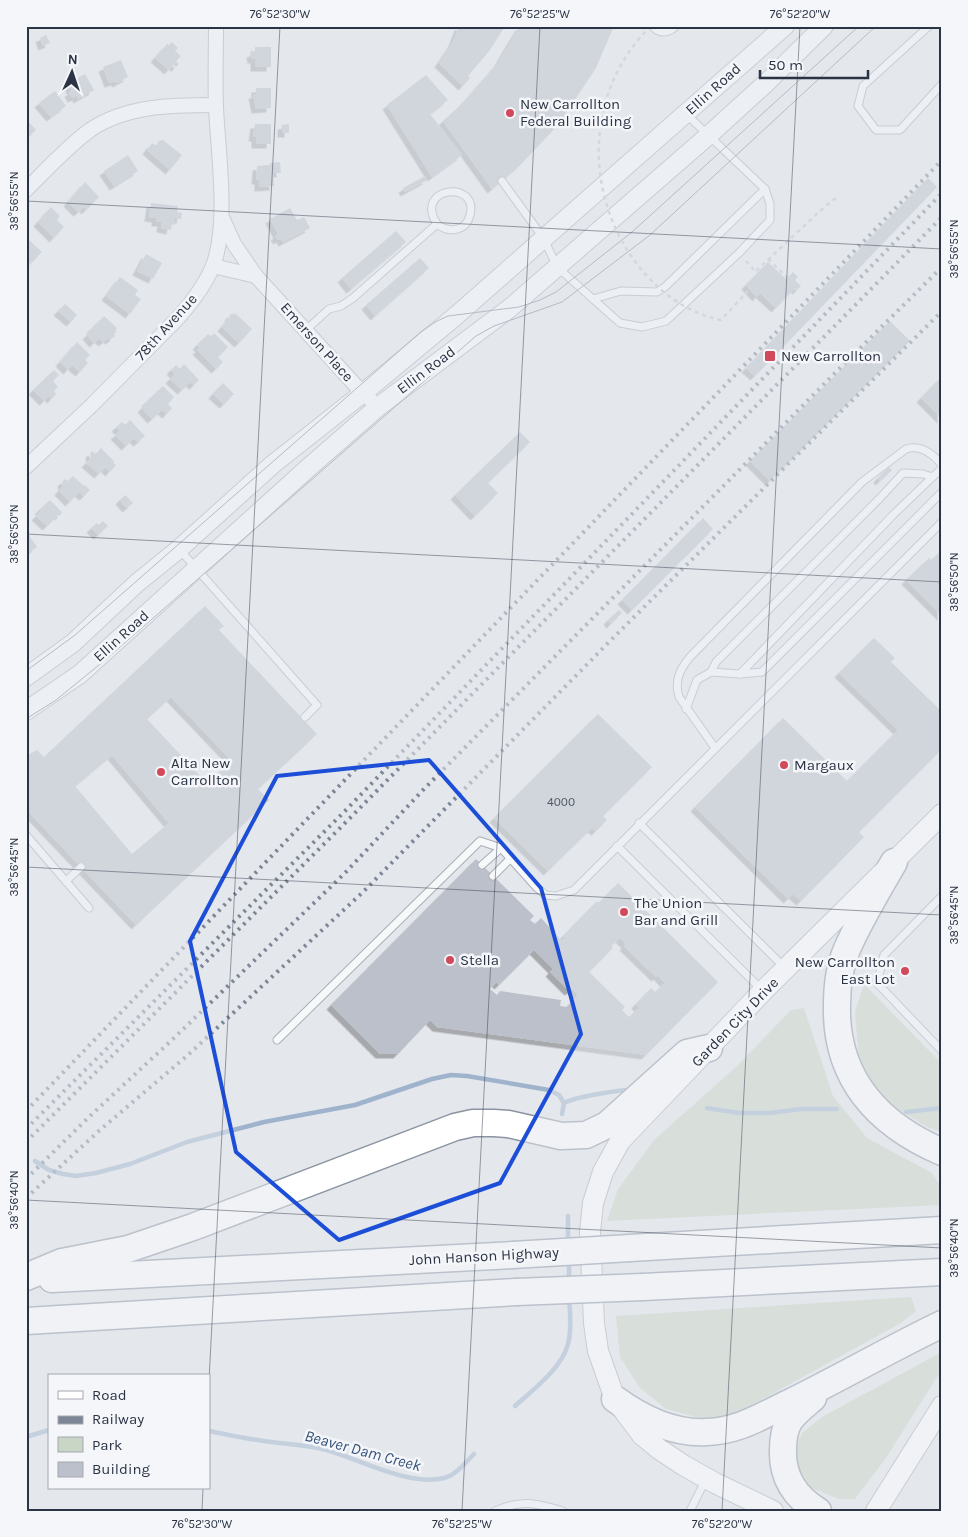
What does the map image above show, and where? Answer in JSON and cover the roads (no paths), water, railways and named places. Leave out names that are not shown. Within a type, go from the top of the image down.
[{"type":"highway","points":[[894,862],[846,950],[839,976],[837,1010],[840,1049],[850,1074],[867,1100],[880,1115],[920,1143],[942,1152]]},
{"type":"highway","points":[[26,1279],[62,1262],[128,1249],[193,1227],[456,1126],[473,1123],[494,1123],[508,1124],[561,1136],[586,1135],[607,1125],[687,1053],[710,1048]]},
{"type":"highway","name":"John Hanson Highway","points":[[26,1279],[513,1255],[942,1230]]},
{"type":"highway","points":[[26,1321],[516,1292],[942,1272]]},
{"type":"highway","points":[[615,1399],[636,1413],[663,1425],[688,1431],[712,1432],[732,1429],[828,1384],[912,1338],[942,1324]]},
{"type":"highway","points":[[818,1511],[800,1498],[790,1486],[782,1458],[783,1440],[791,1419],[828,1384]]},
{"type":"main road","name":"Garden City Drive","points":[[773,1511],[683,1465],[648,1440],[628,1418],[615,1399],[598,1351],[594,1323],[590,1263],[590,1232],[593,1203],[603,1172],[620,1141],[763,991],[942,814]]},
{"type":"main road","points":[[876,1511],[942,1406]]},
{"type":"main road","points":[[891,1488],[892,1511]]},
{"type":"street","name":"78th Avenue","points":[[26,467],[92,405],[179,317],[205,282],[213,266],[221,215],[216,105],[216,26]]},
{"type":"street","points":[[657,26],[660,29],[667,29],[671,26]]},
{"type":"street","name":"Ellin Road","points":[[26,677],[73,643],[272,465],[458,314],[785,26]]},
{"type":"street","name":"Ellin Road","points":[[26,710],[80,674],[378,407],[510,308],[709,135],[765,84],[824,26]]},
{"type":"street","points":[[26,190],[90,130],[106,121],[147,108],[181,105],[216,105]]},
{"type":"street","name":"Emerson Place","points":[[221,215],[234,244],[256,276],[378,407]]},
{"type":"street","points":[[213,266],[256,276]]},
{"type":"lane","points":[[929,26],[863,86],[858,106],[876,130],[900,130],[942,84]]},
{"type":"lane","points":[[502,181],[544,239],[557,267],[620,323],[642,327],[666,321],[739,253],[770,220],[770,204],[765,190],[686,114]]},
{"type":"lane","points":[[593,299],[621,292],[657,292],[665,287],[765,190]]},
{"type":"lane","points":[[450,191],[462,194],[467,198],[471,211],[467,223],[461,228],[448,230],[437,224],[432,212],[434,200],[438,196],[450,191]]},
{"type":"lane","points":[[306,330],[329,309],[341,306],[353,298],[437,224]]},
{"type":"lane","points":[[716,748],[686,709],[677,692],[680,669],[690,656],[862,482],[914,446],[925,450],[937,459],[942,467],[895,513],[740,674]]},
{"type":"lane","points":[[711,672],[716,662],[903,473],[923,474],[932,477]]},
{"type":"lane","points":[[686,709],[697,680],[711,672],[740,674],[762,672],[942,492]]},
{"type":"lane","points":[[276,1040],[480,841],[501,848],[537,888],[546,895],[556,896],[574,890],[942,522]]},
{"type":"lane","points":[[179,548],[317,705],[305,717]]},
{"type":"lane","points":[[639,823],[786,969]]},
{"type":"lane","points":[[26,835],[89,908]]},
{"type":"lane","points":[[617,846],[763,991]]},
{"type":"lane","points":[[482,866],[501,848]]},
{"type":"lane","points":[[494,876],[511,858]]},
{"type":"lane","points":[[66,881],[81,868]]},
{"type":"lane","points":[[942,896],[884,955],[877,983],[942,1051]]},
{"type":"lane","points":[[690,1511],[706,1478]]},
{"type":"lane","points":[[495,1511],[509,1504],[535,1503],[563,1511]]},
{"type":"waterway","points":[[35,1161],[49,1170],[63,1174],[76,1176],[96,1173],[130,1164],[187,1142],[264,1122],[355,1105],[432,1079],[451,1075],[549,1090],[559,1095],[564,1103]]},
{"type":"waterway","name":"Beaver Dam Creek","points":[[562,1114],[564,1103],[577,1098],[631,1090]]},
{"type":"waterway","name":"Beaver Dam Creek","points":[[707,1108],[739,1113],[837,1109]]},
{"type":"waterway","name":"Beaver Dam Creek","points":[[906,1112],[942,1108]]},
{"type":"waterway","name":"Beaver Dam Creek","points":[[568,1216],[568,1244]]},
{"type":"waterway","name":"Beaver Dam Creek","points":[[569,1259],[569,1282]]},
{"type":"waterway","name":"Beaver Dam Creek","points":[[515,1406],[546,1378],[565,1353],[570,1332],[569,1297]]},
{"type":"waterway","name":"Beaver Dam Creek","points":[[26,1437],[48,1430]]},
{"type":"waterway","name":"Beaver Dam Creek","points":[[210,1431],[322,1449],[415,1479],[430,1480],[444,1478],[453,1474],[474,1454]]},
{"type":"tram line","points":[[26,671],[75,635],[422,331],[448,316],[519,307],[556,292],[632,232],[859,26]]},
{"type":"tram line","points":[[26,719],[56,700],[104,661],[476,336],[494,326],[562,302],[650,235],[876,26]]},
{"type":"railway","points":[[26,1111],[942,160]]},
{"type":"railway","points":[[26,1129],[344,812],[942,193]]},
{"type":"railway","points":[[26,1142],[350,818],[942,217]]},
{"type":"railway","points":[[26,1179],[345,873],[423,790],[942,267]]},
{"type":"railway","points":[[26,1198],[100,1130],[188,1055],[363,892],[613,638],[942,311]]},
{"type":"place","name":"New Carrollton Federal Building","points":[[510,113]]},
{"type":"place","name":"New Carrollton","points":[[770,356]]},
{"type":"place","name":"Margaux","points":[[784,765]]},
{"type":"place","name":"Alta New Carrollton","points":[[161,772]]},
{"type":"place","name":"The Union Bar and Grill","points":[[624,912]]},
{"type":"place","name":"Stella","points":[[450,960]]},
{"type":"place","name":"New Carrollton East Lot","points":[[905,971]]}]
